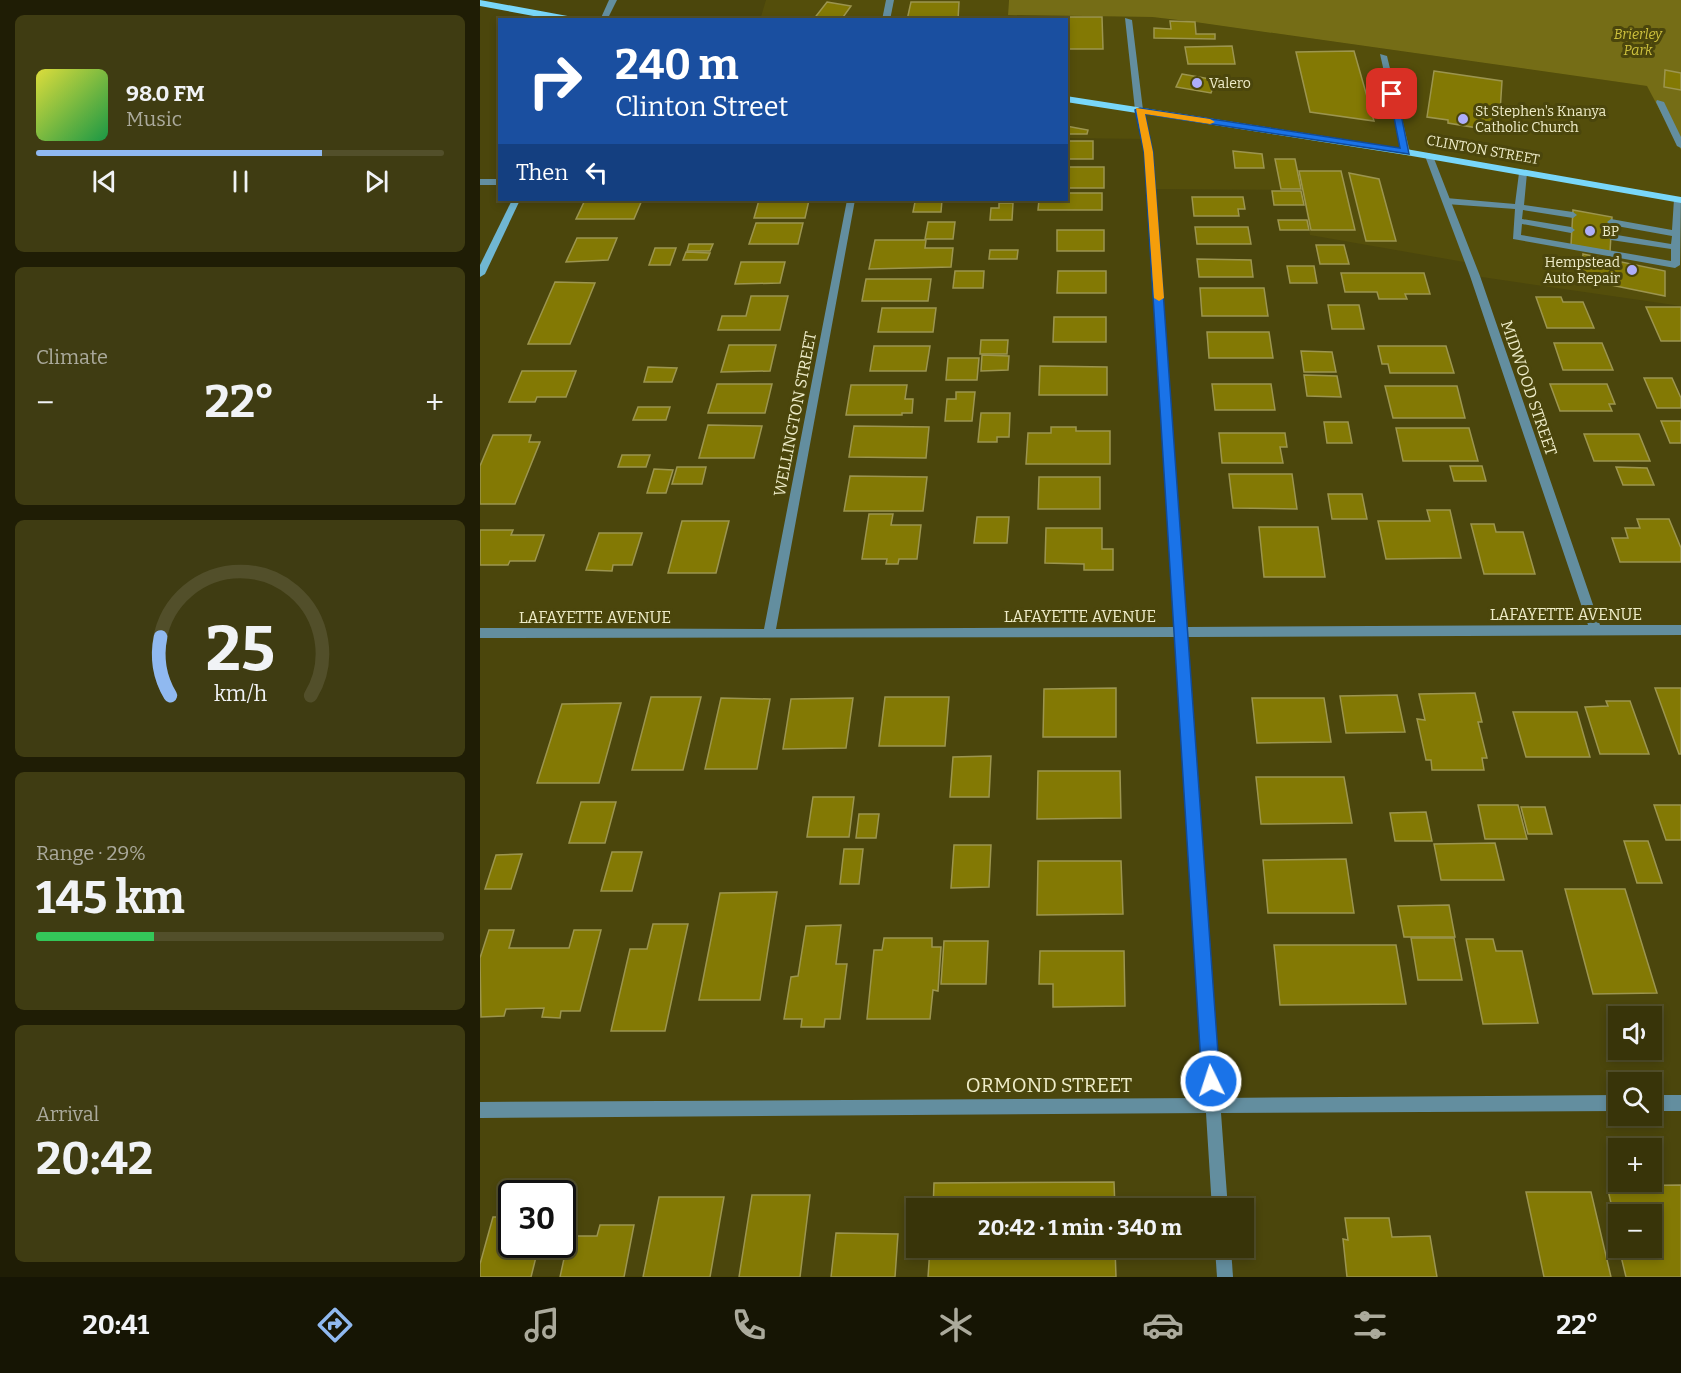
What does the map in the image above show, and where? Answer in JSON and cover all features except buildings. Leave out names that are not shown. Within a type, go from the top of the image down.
[{"type":"main road","points":[[480,3],[562,18]]},
{"type":"main road","name":"CLINTON STREET","points":[[1068,99],[1406,152],[1680,200]]},
{"type":"street","points":[[604,18],[613,0]]},
{"type":"street","points":[[886,18],[890,0]]},
{"type":"street","points":[[1128,20],[1140,110],[1149,152],[1219,1198]]},
{"type":"street","points":[[1383,56],[1406,152]]},
{"type":"street","points":[[1659,102],[1681,146]]},
{"type":"street","name":"MIDWOOD STREET","points":[[1429,156],[1475,276],[1596,630]]},
{"type":"street","points":[[1523,173],[1516,237],[1675,265],[1680,200]]},
{"type":"street","points":[[480,182],[498,182]]},
{"type":"street","points":[[480,274],[516,201]]},
{"type":"street","name":"WELLINGTON STREET","points":[[769,634],[851,201]]},
{"type":"street","points":[[1446,201],[1521,207],[1573,215]]},
{"type":"street","points":[[1518,221],[1571,230]]},
{"type":"street","points":[[1611,222],[1677,234]]},
{"type":"street","points":[[1611,237],[1678,248]]},
{"type":"street","name":"LAFAYETTE AVENUE","points":[[480,633],[1681,630]]},
{"type":"street","name":"ORMOND STREET","points":[[480,1110],[1608,1103]]},
{"type":"street","points":[[1662,1103],[1681,1103]]},
{"type":"street","points":[[1224,1258],[1225,1277]]},
{"type":"shaded area","points":[[766,0],[1009,0],[1008,14],[1152,17],[1648,86],[1681,150],[1681,306],[1475,276],[1470,263],[1310,235],[1302,190],[1151,189],[1146,139],[1068,138],[1068,18],[761,18]]},
{"type":"green space","name":"Brierley Park","points":[[1009,0],[1681,0],[1681,150],[1647,86],[1152,17],[1008,15]]},
{"type":"slow traffic","points":[[1159,298],[1149,152],[1140,110],[1210,122]]},
{"type":"place","name":"Valero","points":[[1197,83]]},
{"type":"place","name":"St Stephen's Knanya Catholic Church","points":[[1463,119]]},
{"type":"place","name":"BP","points":[[1590,231]]},
{"type":"place","name":"Hempstead Auto Repair","points":[[1632,270]]},
{"type":"route","points":[[1211,1081],[1149,152],[1140,110],[1406,152],[1392,94]]}]
